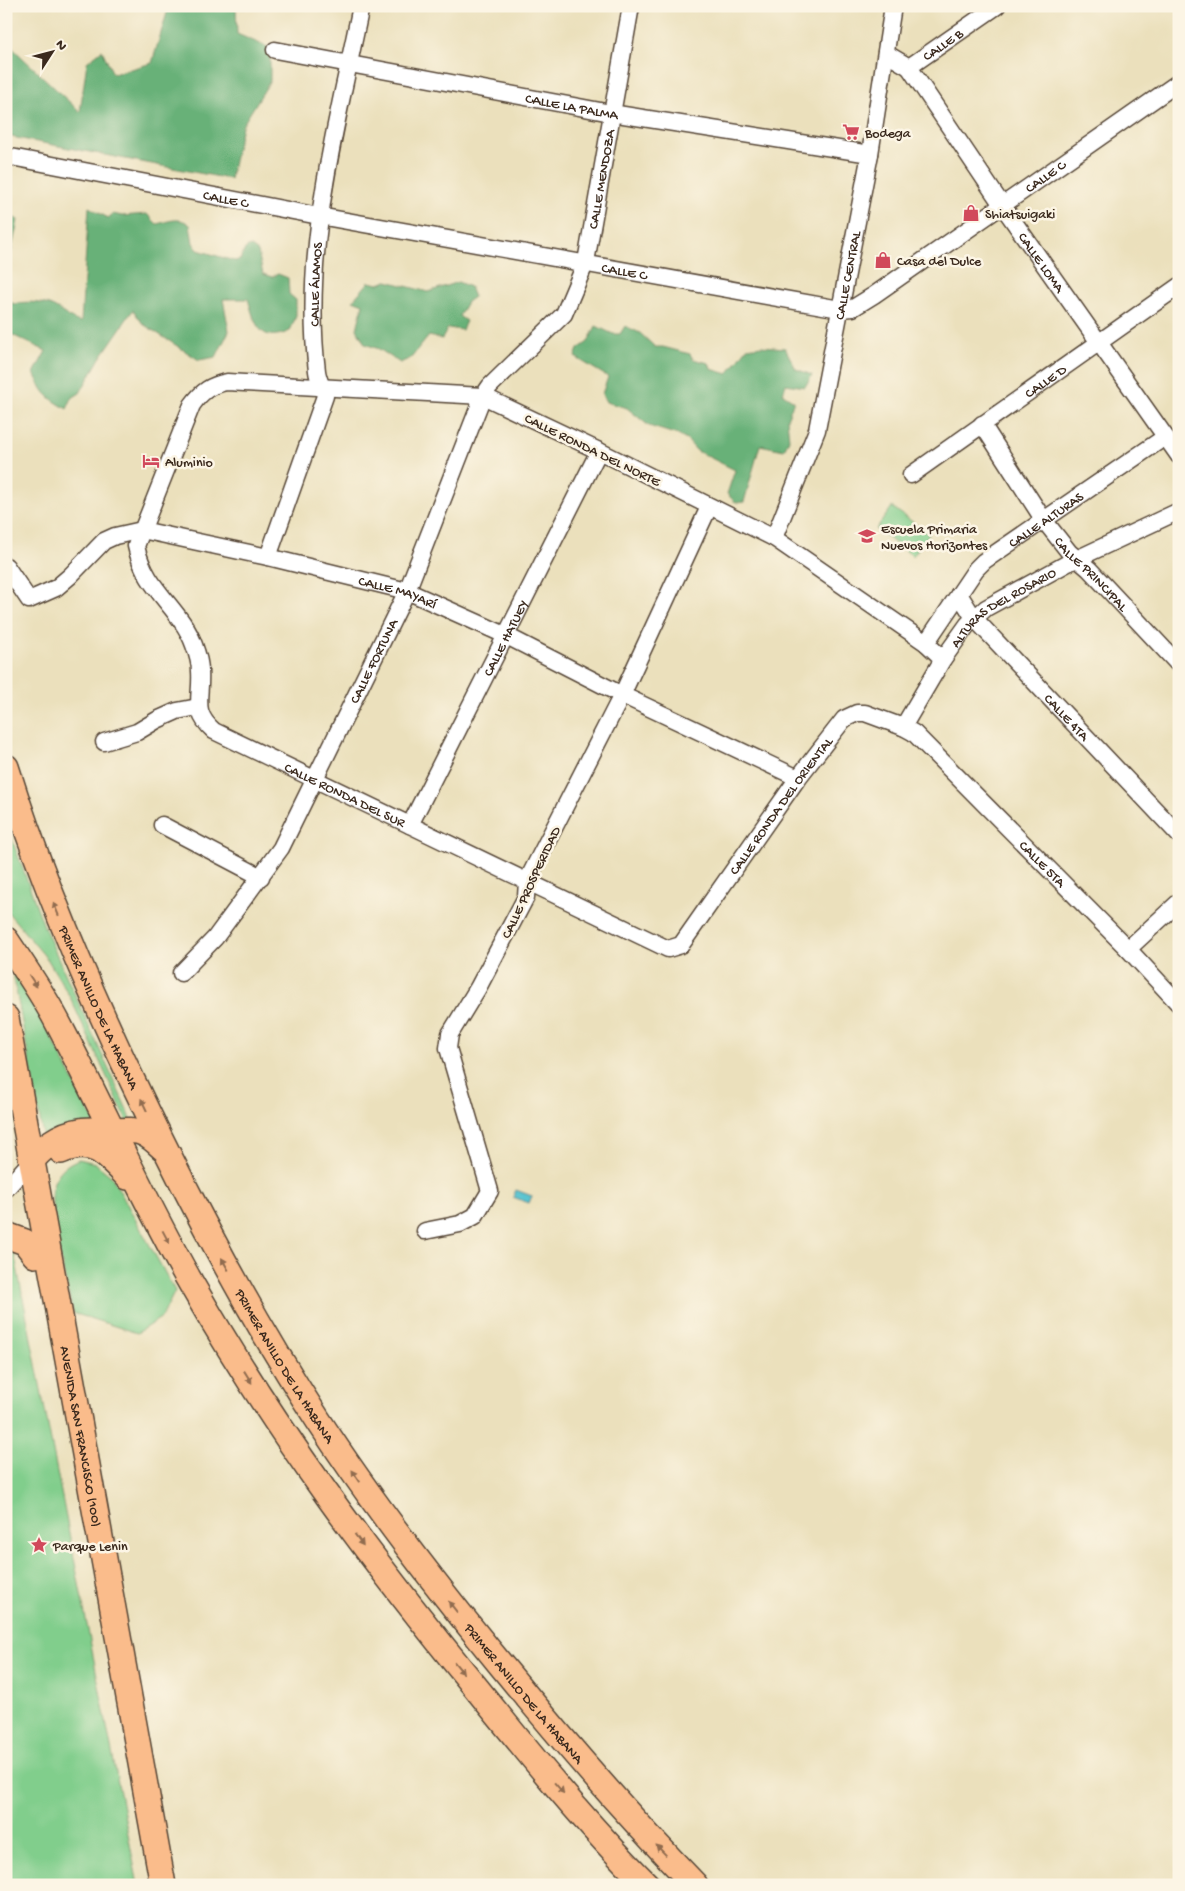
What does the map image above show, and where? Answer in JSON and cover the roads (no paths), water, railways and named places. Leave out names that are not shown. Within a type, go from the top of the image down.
[{"type":"highway","name":"PRIMER ANILLO DE LA HABANA","points":[[6,767],[36,856],[72,951],[165,1150],[209,1236],[264,1332],[318,1420],[367,1492],[453,1607],[550,1725],[640,1828],[695,1885]]},
{"type":"highway","points":[[6,940],[58,1022],[143,1194],[193,1287],[248,1378],[311,1474],[426,1628],[523,1747],[618,1856],[647,1885]]},
{"type":"highway","name":"AVENIDA SAN FRANCISCO (100)","points":[[6,1018],[19,1174]]},
{"type":"highway","name":"AVENIDA SAN FRANCISCO (100)","points":[[6,1102],[19,1174],[41,1249],[163,1885]]},
{"type":"highway","points":[[19,1174],[46,1145],[62,1136],[91,1130],[136,1129],[149,1135],[165,1150]]},
{"type":"highway","points":[[19,1174],[61,1151],[79,1145],[97,1149],[116,1165],[143,1194]]},
{"type":"highway","points":[[6,1235],[41,1249],[42,1189],[48,1166],[61,1151]]},
{"type":"highway","name":"AVENIDA SAN FRANCISCO (100)","points":[[41,1249],[148,1885]]},
{"type":"street","name":"CALLE ÁLAMOS","points":[[268,557],[323,405],[323,388],[317,372],[313,274],[319,216],[361,6]]},
{"type":"street","name":"CALLE MENDOZA","points":[[586,262],[630,6]]},
{"type":"street","name":"CALLE B","points":[[887,54],[909,67],[997,6]]},
{"type":"street","name":"CALLE CENTRAL","points":[[774,538],[817,430],[870,154],[887,54],[889,7]]},
{"type":"street","name":"CALLE LA PALMA","points":[[275,50],[611,113],[870,154]]},
{"type":"street","name":"CALLE LOMA","points":[[909,67],[1002,205],[1179,456]]},
{"type":"street","name":"CALLE C","points":[[6,156],[319,216],[586,262],[840,309],[853,308],[874,295],[1179,82]]},
{"type":"street","name":"CALLE FORTUNA","points":[[181,973],[215,938],[281,848],[407,591],[482,396],[564,314],[586,262]]},
{"type":"street","name":"CALLE D","points":[[911,474],[1179,286]]},
{"type":"street","name":"CALLE RONDA DEL NORTE","points":[[142,530],[192,405],[199,395],[216,384],[227,382],[482,396],[599,451],[774,538],[926,643],[943,659]]},
{"type":"street","name":"CALLE PRINCIPAL","points":[[982,424],[1043,520],[1069,552],[1179,665]]},
{"type":"street","name":"CALLE ALTURAS","points":[[926,643],[976,569],[984,561],[1165,437]]},
{"type":"street","name":"CALLE HATUEY","points":[[410,825],[599,451]]},
{"type":"street","name":"CALLE PROSPERIDAD","points":[[426,1231],[460,1224],[475,1216],[490,1191],[448,1048],[448,1040],[526,897],[528,881],[622,694],[709,507]]},
{"type":"street","name":"ALTURAS DEL ROSARIO","points":[[904,727],[943,659],[974,618],[986,608],[1077,559],[1179,511]]},
{"type":"street","name":"CALLE MAYARÍ","points":[[6,566],[29,600],[56,588],[104,542],[115,536],[142,530],[268,557],[407,591],[505,635],[622,694],[798,778]]},
{"type":"street","points":[[104,742],[137,732],[156,720],[176,711],[198,707],[200,671],[197,654],[186,630],[147,577],[142,566],[136,546],[142,530]]},
{"type":"street","name":"CALLE 4TA","points":[[959,594],[974,618],[1179,835]]},
{"type":"street","name":"CALLE RONDA DEL SUR","points":[[198,707],[206,724],[214,731],[314,781],[668,949],[681,945]]},
{"type":"street","name":"CALLE RONDA DEL ORIENTAL","points":[[681,945],[798,778],[837,726],[857,712],[904,727]]},
{"type":"street","name":"CALLE 5TA","points":[[904,727],[925,743],[1128,949],[1179,1004]]},
{"type":"street","points":[[162,825],[261,877]]},
{"type":"street","points":[[1128,949],[1179,902]]},
{"type":"water","points":[[516,1190],[532,1196],[529,1203],[513,1197]]},
{"type":"place","name":"Bodega","points":[[851,132]]},
{"type":"place","name":"Shiatsuigaki","points":[[971,213]]},
{"type":"place","name":"Casa del Dulce","points":[[883,260]]},
{"type":"place","name":"Aluminio","points":[[151,461]]},
{"type":"place","name":"Escuela Primaria Nuevos Horizontes","points":[[867,536]]},
{"type":"place","name":"Parque Lenin","points":[[39,1545]]}]
